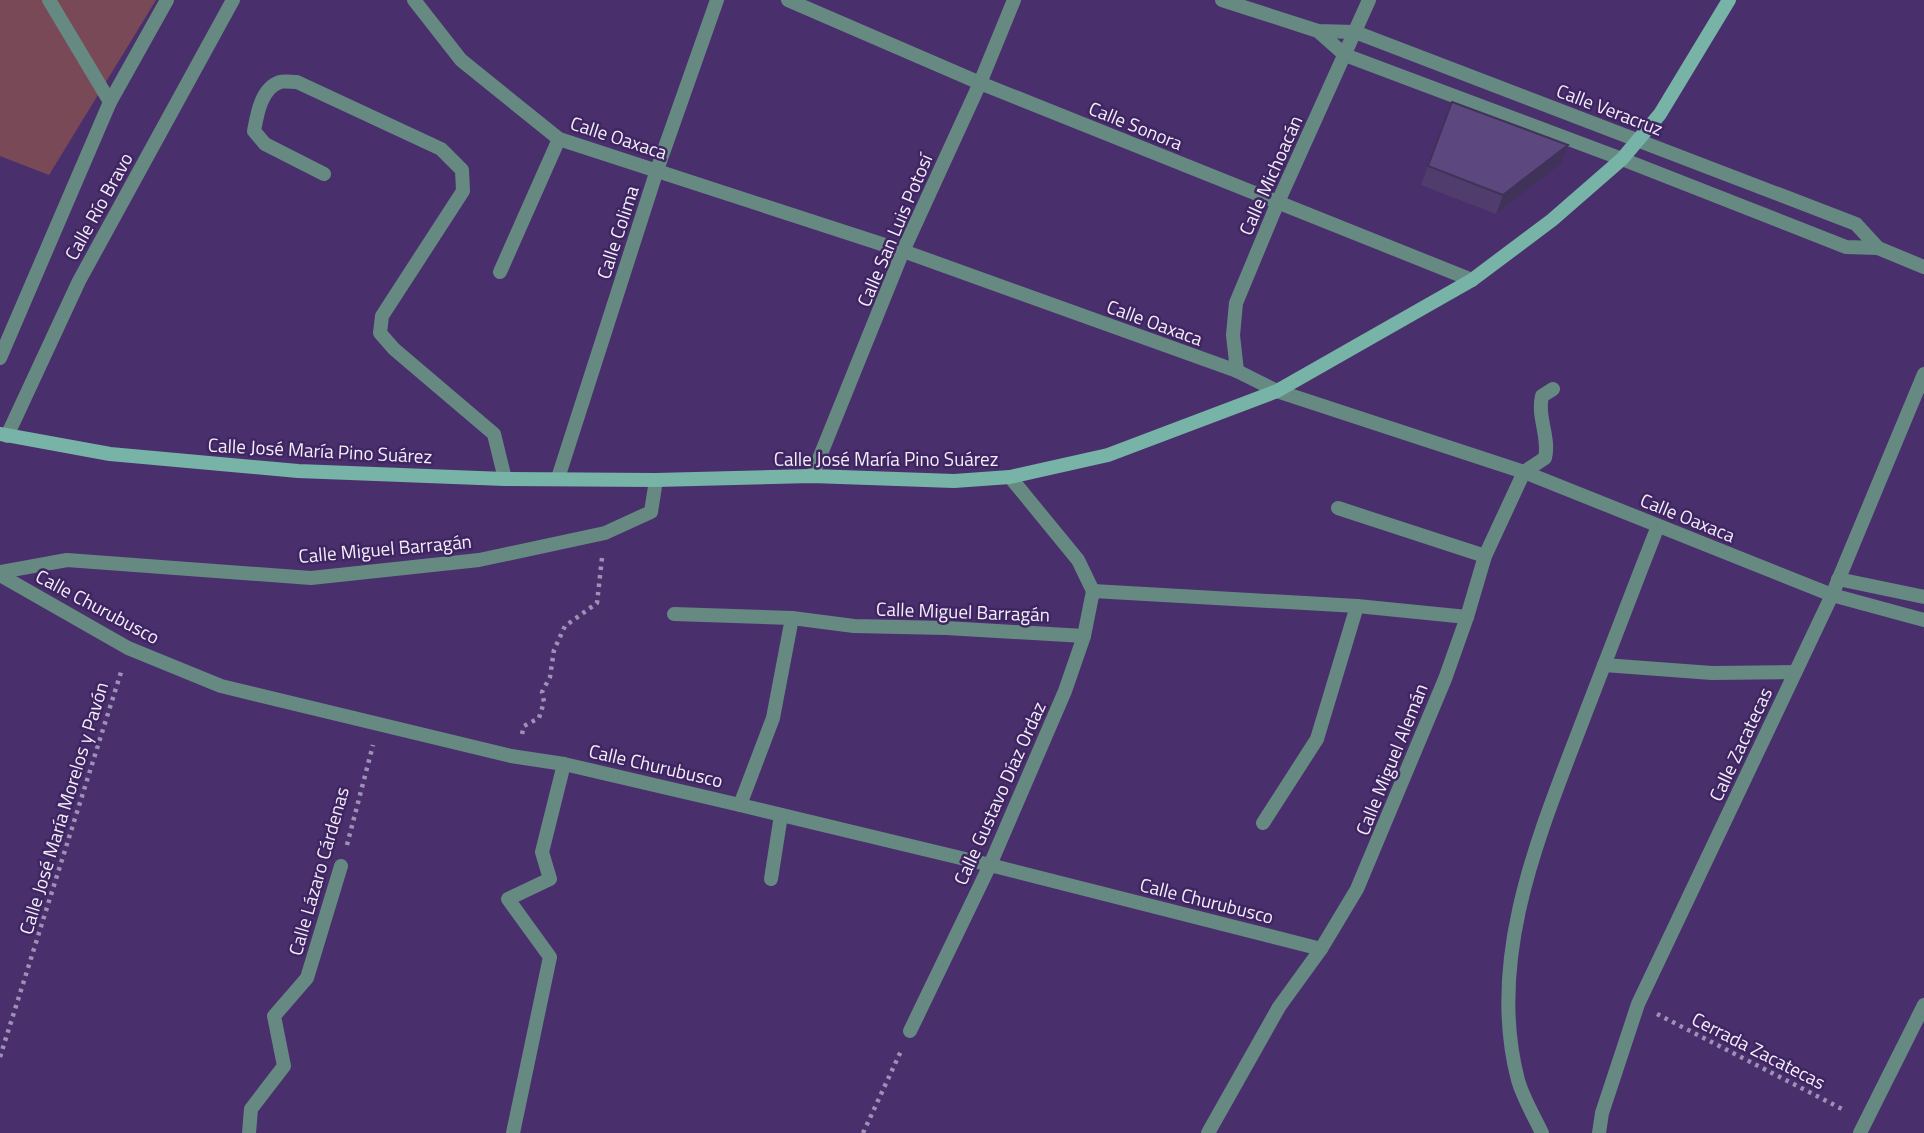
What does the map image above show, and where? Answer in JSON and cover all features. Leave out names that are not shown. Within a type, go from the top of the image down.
[{"type":"main road","name":"Calle José María Pino Suárez","points":[[3,435],[110,454],[298,471],[505,479],[656,480],[813,476],[954,481],[1010,477],[1108,455],[1277,391],[1472,280],[1552,220],[1622,159],[1660,114],[1729,0]]},
{"type":"street","points":[[49,0],[110,102]]},
{"type":"street","name":"Calle Río Bravo","points":[[0,358],[110,102],[167,0]]},
{"type":"street","name":"Calle Río Bravo","points":[[3,435],[79,281],[233,0]]},
{"type":"street","name":"Calle Oaxaca","points":[[414,0],[461,60],[559,139],[903,251],[1237,372],[1277,391],[1524,472],[1832,595],[1924,620]]},
{"type":"street","name":"Calle Colima","points":[[558,478],[657,170],[716,0]]},
{"type":"street","name":"Calle Sonora","points":[[788,0],[980,83],[1472,280]]},
{"type":"street","name":"Calle San Luis Potosí","points":[[813,476],[903,251],[980,83],[1014,0]]},
{"type":"street","name":"Calle Veracruz","points":[[1222,0],[1318,31],[1355,32],[1856,224],[1878,248]]},
{"type":"street","name":"Calle Michoacán","points":[[1237,372],[1233,335],[1237,303],[1278,202],[1369,0]]},
{"type":"street","name":"Calle Veracruz","points":[[1318,31],[1345,55],[1846,247],[1878,248],[1924,267]]},
{"type":"street","points":[[324,174],[265,144],[254,131],[257,113],[267,91],[279,82],[297,82],[441,149],[462,170],[463,191],[382,316],[380,333],[394,349],[494,434],[505,479]]},
{"type":"street","points":[[500,272],[559,139]]},
{"type":"street","name":"Calle Zacatecas","points":[[1599,1133],[1602,1113],[1638,1004],[1832,595],[1924,374]]},
{"type":"street","name":"Calle Miguel Alemán","points":[[1208,1133],[1279,1007],[1321,949],[1357,889],[1422,737],[1467,617],[1485,556],[1524,472],[1545,458],[1548,445],[1539,409],[1542,396],[1553,389]]},
{"type":"street","points":[[1010,477],[1078,560],[1093,591],[1357,606],[1467,617]]},
{"type":"street","name":"Calle Miguel Barragán","points":[[0,573],[67,560],[311,578],[479,560],[605,533],[652,512],[656,480]]},
{"type":"street","points":[[1338,508],[1485,556]]},
{"type":"street","points":[[1542,1133],[1518,1081],[1510,1027],[1509,973],[1515,928],[1543,824],[1658,526]]},
{"type":"street","name":"Calle Churubusco","points":[[0,573],[128,648],[221,686],[511,756],[564,764],[740,805],[1321,949]]},
{"type":"street","points":[[1838,579],[1924,597]]},
{"type":"street","name":"Calle Gustavo Díaz Ordaz","points":[[910,1031],[990,865],[1065,691],[1084,636],[1093,591]]},
{"type":"street","points":[[1263,823],[1317,739],[1357,606]]},
{"type":"street","name":"Calle Miguel Barragán","points":[[674,614],[792,618],[854,626],[1084,636]]},
{"type":"street","points":[[740,805],[773,718],[792,618]]},
{"type":"street","points":[[1604,665],[1712,673],[1795,672]]},
{"type":"street","points":[[513,1133],[550,957],[508,899],[550,879],[542,852],[564,764]]},
{"type":"street","points":[[771,879],[781,815]]},
{"type":"street","name":"Calle Lázaro Cárdenas","points":[[249,1133],[251,1109],[284,1066],[274,1016],[307,978],[341,866]]},
{"type":"street","points":[[1864,1127],[1924,1005]]},
{"type":"path","points":[[511,756],[524,726],[539,718],[544,702],[542,692],[551,677],[554,650],[565,625],[597,603],[605,533]]},
{"type":"path","name":"Calle José María Morelos y Pavón","points":[[0,1057],[128,648]]},
{"type":"path","name":"Calle Lázaro Cárdenas","points":[[341,866],[379,724]]},
{"type":"path","name":"Cerrada Zacatecas","points":[[1638,1004],[1864,1127]]},
{"type":"path","points":[[863,1133],[910,1031]]},
{"type":"shaded area","points":[[0,0],[156,0],[49,175],[0,156]]},
{"type":"building","points":[[1452,102],[1568,145],[1503,195],[1428,166]]}]
